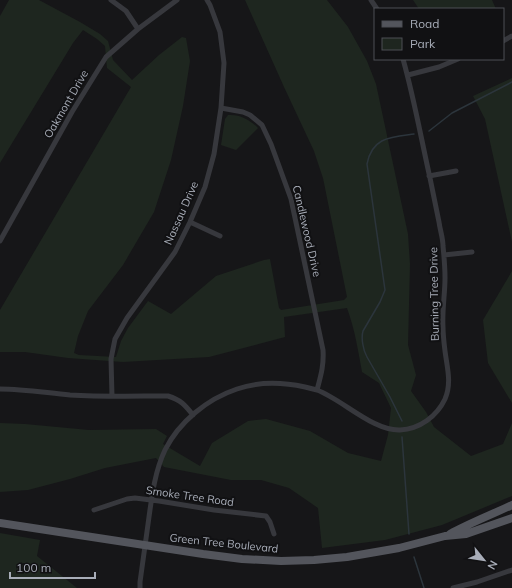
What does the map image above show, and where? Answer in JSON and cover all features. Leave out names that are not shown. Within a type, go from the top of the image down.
[{"type":"main road","name":"Green Tree Boulevard","points":[[445,536],[512,505]]},
{"type":"main road","name":"Green Tree Boulevard","points":[[0,523],[242,559],[281,561],[346,557],[399,548],[445,536],[466,534],[512,518]]},
{"type":"street","points":[[111,0],[126,11],[138,29]]},
{"type":"street","name":"Oakmont Drive","points":[[0,241],[72,112],[106,57],[138,29],[178,0]]},
{"type":"street","name":"Nassau Drive","points":[[112,396],[111,359],[115,339],[127,318],[175,252],[205,187],[214,154],[221,108],[224,63],[220,32],[207,0]]},
{"type":"street","name":"Burning Tree Drive","points":[[140,588],[152,500],[158,470],[165,450],[180,428],[193,415],[218,396],[245,386],[268,383],[292,384],[316,390],[331,397],[378,425],[388,429],[398,430],[408,429],[421,424],[435,414],[445,398],[449,386],[449,376],[444,349],[442,324],[445,279],[443,243],[408,75],[403,60]]},
{"type":"street","points":[[408,75],[439,67],[456,60]]},
{"type":"street","name":"Candlewood Drive","points":[[221,108],[243,112],[250,115],[262,125],[286,184],[292,206],[324,361],[322,373],[316,390]]},
{"type":"street","points":[[429,176],[456,171]]},
{"type":"street","points":[[190,222],[220,236]]},
{"type":"street","points":[[444,255],[472,252]]},
{"type":"street","points":[[0,389],[19,389],[68,395],[168,396],[176,398],[193,415]]},
{"type":"street","name":"Smoke Tree Road","points":[[94,510],[127,499],[135,498],[152,500],[214,510],[266,516],[270,522],[274,534]]},
{"type":"street","points":[[453,588],[477,582],[512,570]]},
{"type":"green space","points":[[9,0],[39,0],[100,34],[108,41],[113,60],[132,80],[159,55],[182,37],[186,38],[190,61],[183,106],[171,160],[154,212],[123,265],[88,311],[78,336],[74,353],[79,355],[116,357],[121,341],[128,328],[148,301],[171,314],[216,276],[264,260],[270,259],[279,308],[281,310],[344,300],[347,297],[323,178],[314,151],[245,0],[327,0],[348,27],[367,61],[376,84],[408,234],[410,264],[408,345],[416,375],[411,391],[426,412],[434,427],[471,456],[503,444],[512,423],[512,496],[442,525],[385,540],[322,548],[318,508],[289,488],[261,480],[231,480],[164,467],[156,458],[105,468],[28,490],[0,492],[0,423],[89,430],[156,429],[167,436],[163,444],[200,466],[212,443],[248,421],[266,419],[310,431],[348,453],[381,461],[388,435],[391,408],[379,383],[362,372],[358,348],[347,308],[284,317],[285,337],[209,357],[123,362],[68,358],[25,352],[0,352],[0,310],[131,87],[107,68],[105,46],[83,30],[73,43],[0,163],[0,16]]},
{"type":"green space","points":[[413,0],[492,0],[496,8],[418,8]]},
{"type":"green space","points":[[512,78],[512,242],[485,119],[473,96]]},
{"type":"green space","points":[[228,115],[237,115],[244,118],[252,122],[258,128],[236,150],[221,145],[225,119]]},
{"type":"green space","points":[[512,271],[512,403],[488,363],[483,320]]},
{"type":"green space","points":[[0,533],[40,540],[37,556],[77,588],[0,588]]},
{"type":"waterway","points":[[429,131],[452,113],[512,82]]},
{"type":"waterway","points":[[402,421],[364,351],[362,337],[363,331],[380,302],[385,290],[367,164],[373,148],[378,143],[390,138],[414,134]]},
{"type":"waterway","points":[[402,437],[409,534]]},
{"type":"waterway","points":[[414,557],[424,588]]}]
